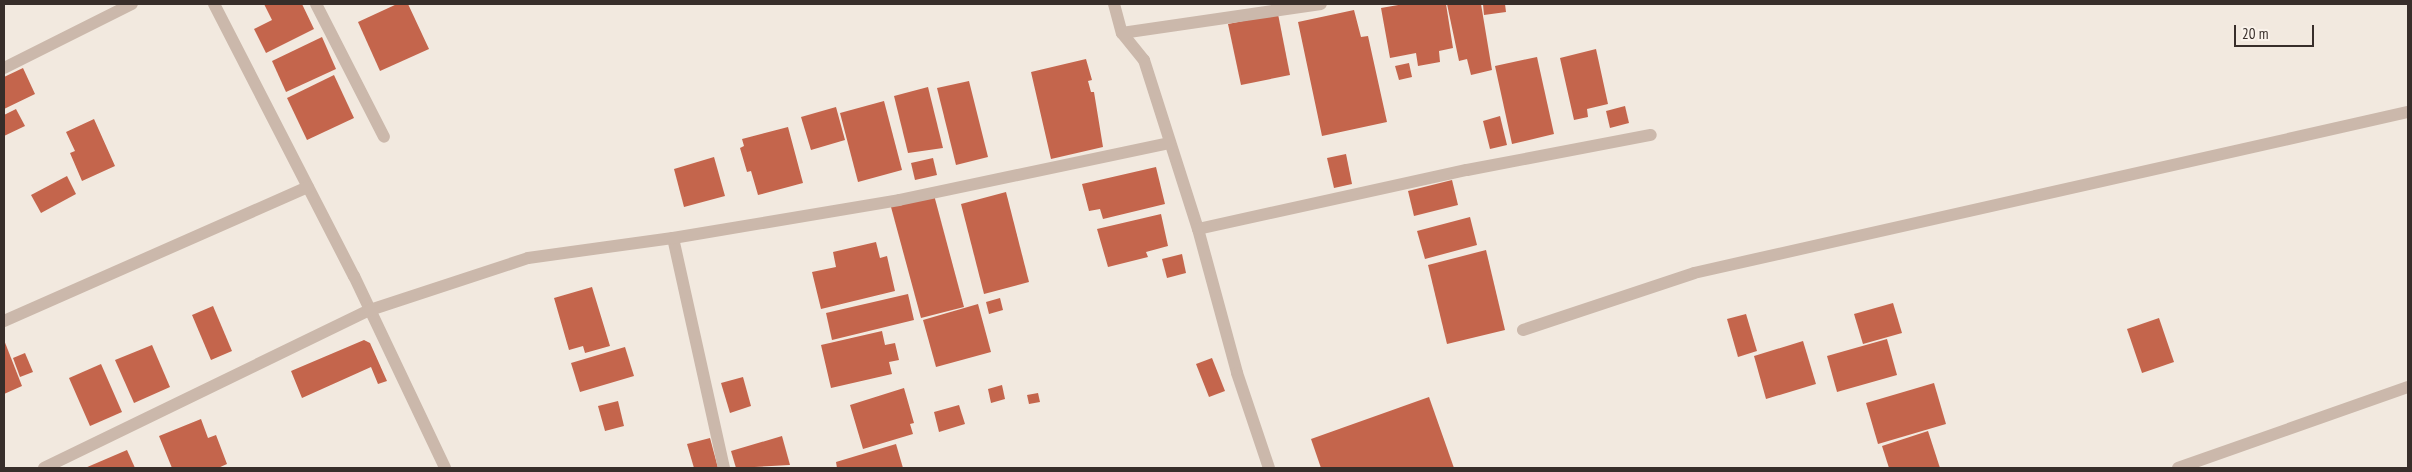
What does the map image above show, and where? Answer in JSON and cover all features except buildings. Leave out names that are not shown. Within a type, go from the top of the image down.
[{"type":"street","points":[[4,68],[132,4]]},
{"type":"street","points":[[214,4],[370,310],[445,468]]},
{"type":"street","points":[[316,4],[384,137]]},
{"type":"street","points":[[1114,4],[1122,32],[1144,60],[1198,229],[1237,373],[1269,468]]},
{"type":"street","points":[[1122,32],[1321,4]]},
{"type":"street","points":[[1523,330],[1694,273],[2408,112]]},
{"type":"street","points":[[1198,229],[1467,170],[1651,135]]},
{"type":"street","points":[[44,468],[370,310],[528,258],[673,238],[899,200],[1170,143]]},
{"type":"street","points":[[4,321],[308,187]]},
{"type":"street","points":[[673,238],[724,468]]},
{"type":"street","points":[[2178,468],[2408,387]]}]
